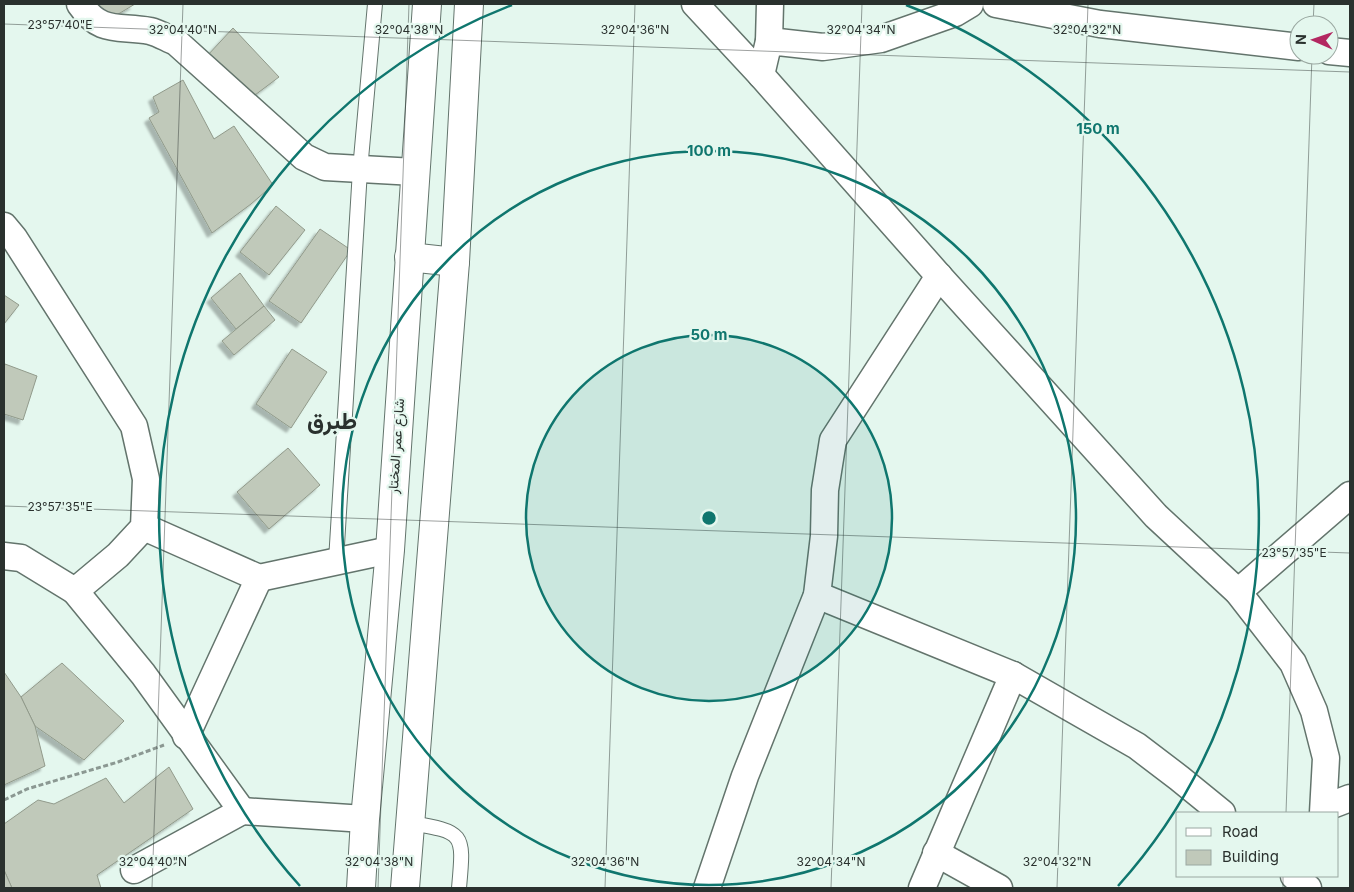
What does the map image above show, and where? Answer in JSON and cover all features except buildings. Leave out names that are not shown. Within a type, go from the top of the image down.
[{"type":"street","points":[[80,4],[88,16],[102,25],[152,31],[176,42],[304,157],[325,167],[415,172]]},
{"type":"street","name":"شارع عمر المختار","points":[[361,888],[365,819],[390,550],[427,4]]},
{"type":"street","points":[[405,888],[455,262],[469,4]]},
{"type":"street","points":[[695,4],[761,75],[939,276],[1156,516],[1238,592],[1293,662],[1314,711],[1326,758],[1323,811],[1350,798]]},
{"type":"street","points":[[761,75],[769,41],[770,4]]},
{"type":"street","points":[[996,4],[1100,24],[1289,46]]},
{"type":"street","points":[[769,41],[823,47],[881,38],[960,7]]},
{"type":"street","points":[[7,238],[134,426],[146,479],[144,527],[118,555],[75,591]]},
{"type":"street","points":[[409,257],[455,262]]},
{"type":"street","points":[[707,888],[745,776],[817,595],[824,536],[825,490],[833,440],[939,276]]},
{"type":"street","points":[[1238,592],[1350,494]]},
{"type":"street","points":[[144,527],[259,578],[390,550]]},
{"type":"street","points":[[4,556],[20,558],[75,591],[143,674],[242,811]]},
{"type":"street","points":[[186,736],[259,578]]},
{"type":"street","points":[[817,595],[1013,675],[1136,746],[1221,812]]},
{"type":"street","points":[[922,888],[1013,675]]},
{"type":"street","points":[[134,870],[242,811],[365,819]]},
{"type":"street","points":[[936,854],[999,888]]},
{"type":"street","points":[[1295,877],[1308,888]]},
{"type":"lane","points":[[336,561],[360,170],[374,4]]},
{"type":"lane","points":[[410,823],[448,830],[459,840],[462,855],[460,888]]},
{"type":"path","points":[[4,800],[27,789],[118,762],[186,736]]},
{"type":"district","name":"طبرق","points":[[332,421]]}]
